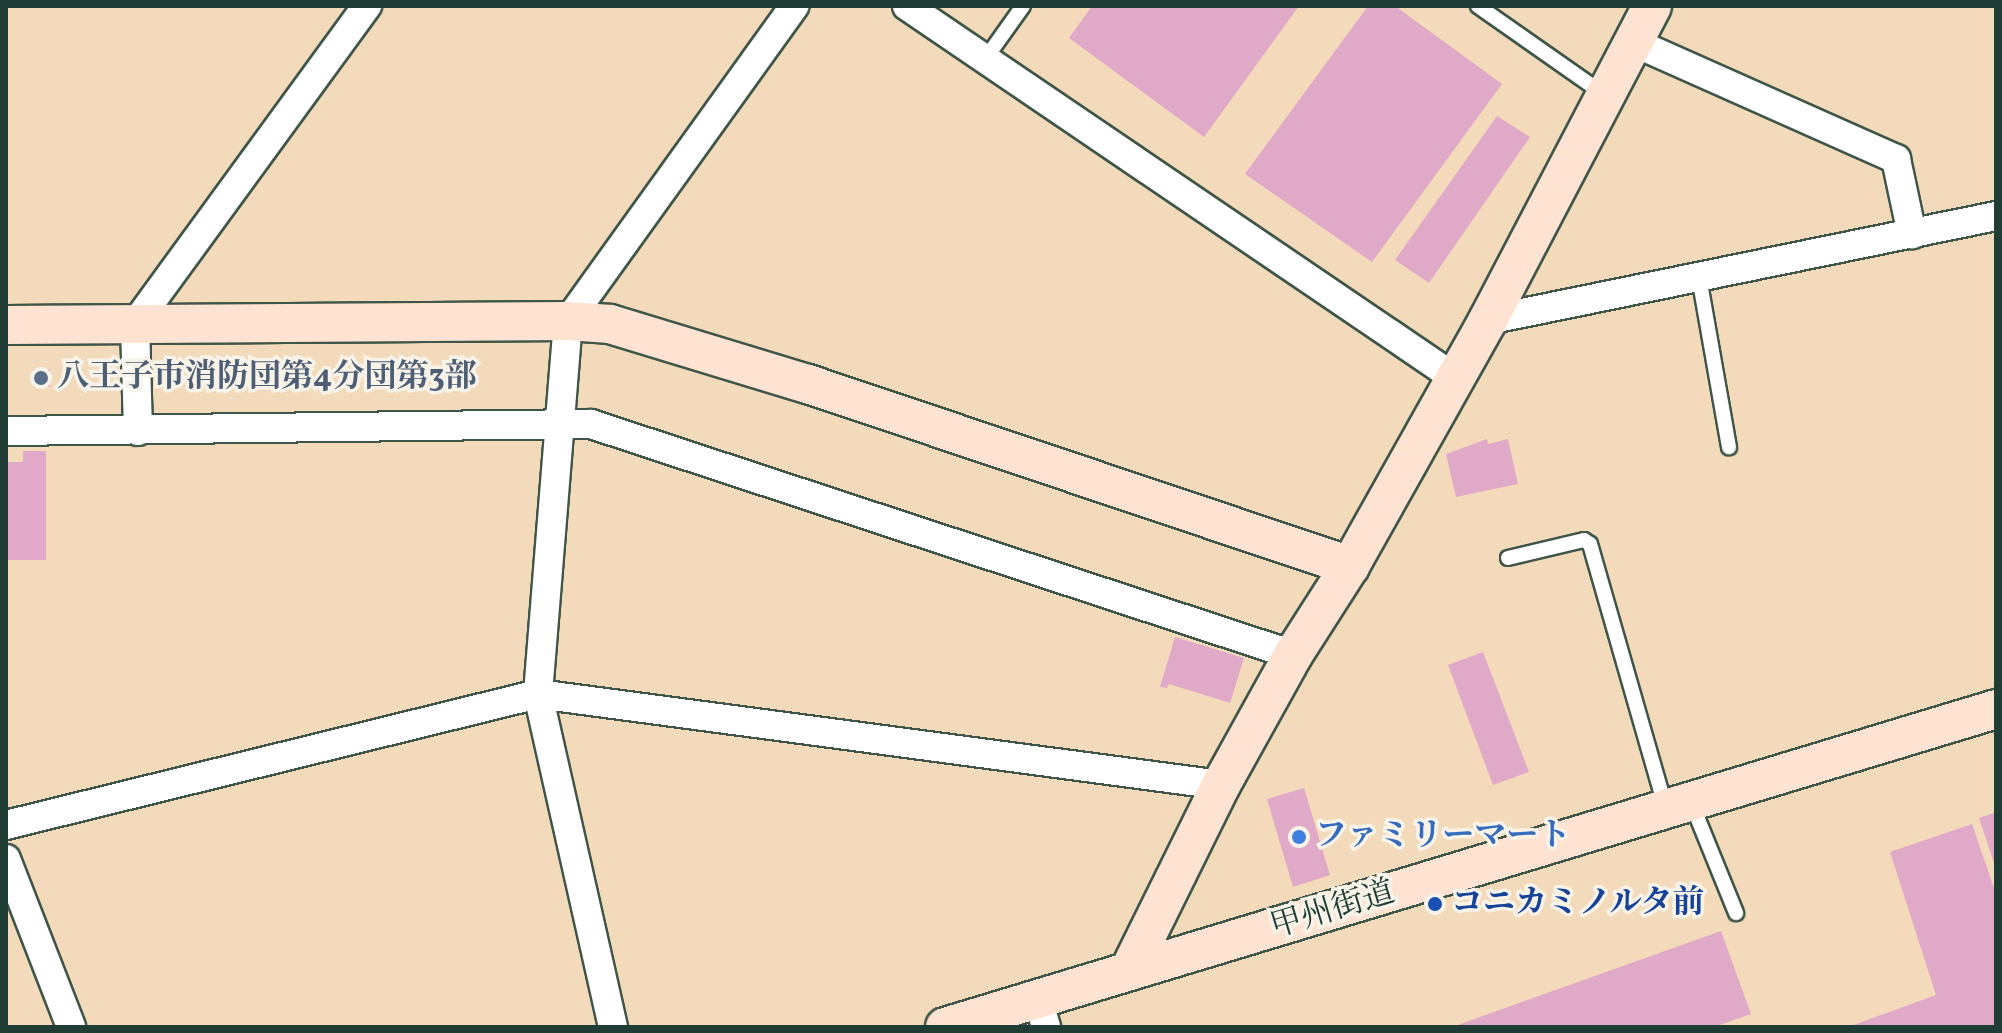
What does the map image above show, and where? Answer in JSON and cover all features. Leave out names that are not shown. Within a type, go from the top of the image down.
[{"type":"street","points":[[138,431],[135,324],[367,6]]},
{"type":"street","points":[[613,1027],[538,694],[568,321],[794,6]]},
{"type":"street","points":[[907,6],[1455,378]]},
{"type":"street","points":[[1130,969],[1221,785],[1293,655],[1350,566],[1488,320],[1652,6]]},
{"type":"street","points":[[1633,42],[1896,159],[1912,234]]},
{"type":"street","points":[[1488,320],[1996,216]]},
{"type":"street","points":[[6,325],[568,321],[610,324],[659,337],[1350,566]]},
{"type":"street","points":[[6,431],[591,424],[1293,655]]},
{"type":"street","points":[[6,825],[538,694],[1221,785]]},
{"type":"street","name":"甲州街道","points":[[945,1027],[1042,1012],[1130,969],[1996,709]]},
{"type":"street","points":[[6,859],[71,1027]]},
{"type":"lane","points":[[986,58],[1023,6]]},
{"type":"lane","points":[[1478,6],[1606,95]]},
{"type":"lane","points":[[1699,277],[1729,447]]},
{"type":"lane","points":[[1508,558],[1584,540],[1590,544],[1678,806],[1736,913]]},
{"type":"building","points":[[1092,6],[1299,6],[1204,137],[1069,38]]},
{"type":"building","points":[[1368,6],[1395,6],[1502,84],[1372,262],[1245,174]]},
{"type":"building","points":[[1497,116],[1530,137],[1429,283],[1395,260]]},
{"type":"building","name":"八王子市消防団第4分団第3部","points":[[33,369],[50,369],[50,387],[33,386]]},
{"type":"building","points":[[1487,439],[1488,444],[1508,439],[1518,484],[1456,497],[1446,454]]},
{"type":"building","points":[[23,451],[46,451],[46,560],[8,560],[8,462],[23,462]]},
{"type":"building","points":[[1175,637],[1244,658],[1230,703],[1169,684],[1167,688],[1160,687]]},
{"type":"building","points":[[1483,652],[1529,772],[1493,785],[1448,665]]},
{"type":"building","name":"ファミリーマート","points":[[1304,788],[1330,875],[1293,887],[1267,799]]},
{"type":"building","points":[[1996,812],[1996,866],[1995,866],[1979,818]]},
{"type":"building","points":[[1972,824],[1996,894],[1996,1027],[1848,1027],[1936,995],[1890,852]]},
{"type":"building","points":[[1721,931],[1751,1014],[1714,1027],[1452,1027]]},
{"type":"place","name":"八王子市消防団第4分団第3部","points":[[41,378]]},
{"type":"place","name":"ファミリーマート","points":[[1299,837]]},
{"type":"place","name":"コニカミノルタ前","points":[[1435,904]]}]
